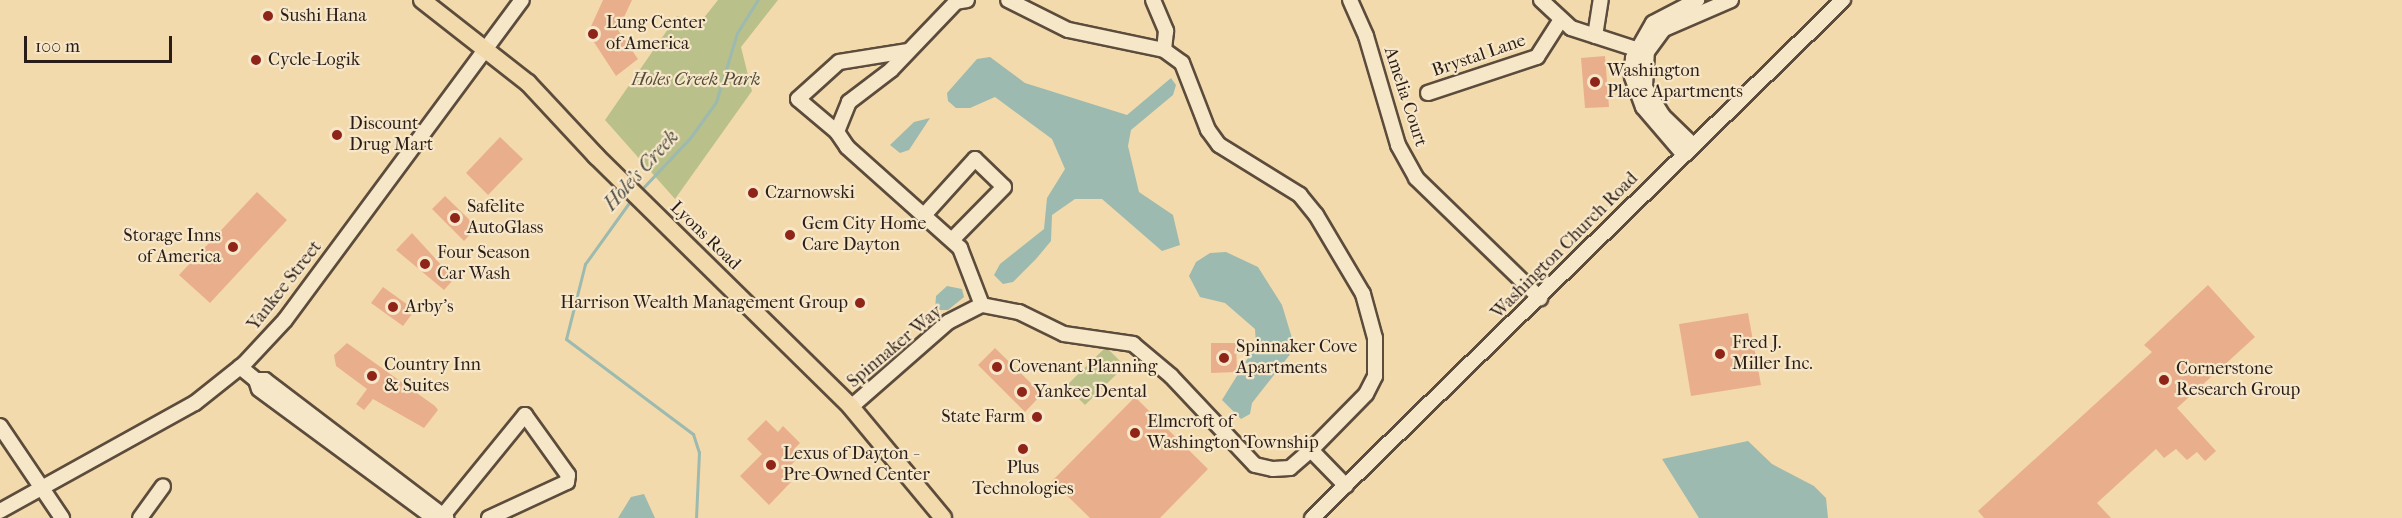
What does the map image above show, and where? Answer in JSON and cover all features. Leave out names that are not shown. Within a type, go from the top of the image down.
[{"type":"main road","name":"Lyons Road","points":[[422,0],[528,83],[596,156],[850,407],[943,518]]},
{"type":"street","name":"Yankee Street","points":[[0,511],[195,403],[240,368],[285,320],[522,0]]},
{"type":"street","points":[[837,132],[849,102],[891,70],[957,2],[967,0]]},
{"type":"street","points":[[1153,0],[1166,31],[1164,50]]},
{"type":"street","name":"Amelia Court","points":[[1350,0],[1366,36],[1398,145],[1416,177],[1540,298]]},
{"type":"street","points":[[1541,0],[1560,21],[1595,36],[1641,50]]},
{"type":"street","points":[[1595,36],[1601,0]]},
{"type":"street","points":[[1688,150],[1663,116],[1646,87],[1641,50],[1653,23],[1697,0]]},
{"type":"street","points":[[1641,50],[1664,29],[1731,0]]},
{"type":"street","name":"Washington Church Road","points":[[1312,518],[1843,0]]},
{"type":"street","points":[[908,51],[839,62],[798,99],[837,132],[847,147],[926,213],[960,248],[982,305],[1019,312],[1064,334],[1133,344],[1171,376],[1255,465],[1290,468],[1366,394],[1375,376],[1375,338],[1363,294],[1300,195],[1219,145],[1208,130],[1182,63],[1164,50],[1068,30],[1016,1]]},
{"type":"street","name":"Brystal Lane","points":[[1428,93],[1516,66],[1537,57],[1560,21]]},
{"type":"street","points":[[926,213],[975,159],[1004,187],[952,240]]},
{"type":"street","name":"Spinnaker Way","points":[[850,407],[948,322],[982,305]]},
{"type":"street","points":[[240,368],[256,380],[259,389],[350,449],[441,517],[525,415],[568,475],[567,482],[489,518]]},
{"type":"street","points":[[0,426],[62,518]]},
{"type":"street","points":[[1311,450],[1346,486]]},
{"type":"street","points":[[140,518],[163,486]]},
{"type":"green space","name":"Holes Creek Park","points":[[718,0],[778,0],[741,47],[752,91],[675,199],[605,120],[677,16],[699,24]]},
{"type":"green space","points":[[1106,347],[1125,366],[1085,405],[1066,386]]},
{"type":"water","points":[[990,57],[1025,83],[1127,115],[1171,78],[1176,85],[1173,95],[1131,130],[1128,146],[1139,192],[1173,215],[1180,245],[1162,251],[1102,199],[1075,199],[1052,215],[1051,241],[1036,259],[1013,282],[1003,284],[994,275],[1000,264],[1044,229],[1047,198],[1065,169],[1052,139],[995,97],[970,108],[956,108],[948,101],[947,93],[977,59]]},
{"type":"water","points":[[930,118],[909,150],[900,153],[890,145],[914,122]]},
{"type":"water","points":[[1226,252],[1258,267],[1282,305],[1295,348],[1252,403],[1250,414],[1241,419],[1222,400],[1256,345],[1255,329],[1225,303],[1200,297],[1189,276],[1196,262],[1210,253]]},
{"type":"water","points":[[947,286],[962,289],[964,297],[948,310],[935,310],[936,296]]},
{"type":"water","points":[[1748,441],[1772,464],[1814,486],[1826,498],[1828,518],[1699,518],[1662,459]]},
{"type":"water","points":[[644,494],[655,518],[618,518],[631,497]]},
{"type":"building","points":[[603,0],[632,0],[618,30],[638,59],[616,76],[588,33]]},
{"type":"building","name":"Washington Place Apartments","points":[[1605,56],[1609,107],[1585,108],[1581,58]]},
{"type":"building","points":[[500,137],[523,159],[488,195],[466,173]]},
{"type":"building","name":"Storage Inns of America","points":[[257,192],[287,220],[210,303],[179,275]]},
{"type":"building","name":"Safelite AutoGlass","points":[[445,196],[477,227],[464,241],[432,209]]},
{"type":"building","name":"Four Season Car Wash","points":[[412,233],[454,279],[444,290],[396,250]]},
{"type":"building","name":"Cornerstone Research Group","points":[[2208,285],[2255,337],[2177,408],[2216,451],[2205,461],[2197,452],[2187,460],[2176,449],[2164,458],[2156,449],[2097,503],[2111,518],[1984,518],[1978,511],[2152,352],[2144,345]]},
{"type":"building","name":"Arby's","points":[[383,287],[415,310],[403,326],[371,303]]},
{"type":"building","name":"Fred J. Miller Inc.","points":[[1748,313],[1761,385],[1691,396],[1679,324]]},
{"type":"building","name":"Country Inn & Suites","points":[[347,343],[435,406],[438,410],[424,428],[373,399],[364,410],[356,404],[367,389],[336,366],[334,355]]},
{"type":"building","name":"Spinnaker Cove Apartments","points":[[1211,343],[1236,343],[1237,372],[1211,373]]},
{"type":"building","points":[[995,348],[1042,394],[1025,412],[978,365]]},
{"type":"building","name":"Elmcroft of Washington Township","points":[[1135,397],[1208,469],[1160,518],[1090,518],[1052,481]]},
{"type":"building","name":"Lexus of Dayton - Pre-Owned Center","points":[[766,420],[778,432],[783,426],[800,443],[794,449],[800,456],[782,474],[791,482],[769,505],[740,476],[762,454],[747,439]]},
{"type":"waterway","name":"Hole's Creek","points":[[640,191],[690,138],[716,102],[737,33],[758,0]]},
{"type":"waterway","name":"Hole's Creek","points":[[631,200],[585,264],[566,339],[693,434],[699,452],[696,518]]},
{"type":"place","name":"Sushi Hana","points":[[268,16]]},
{"type":"place","name":"Lung Center of America","points":[[593,34]]},
{"type":"place","name":"Cycle-Logik","points":[[256,60]]},
{"type":"place","name":"Washington Place Apartments","points":[[1595,82]]},
{"type":"place","name":"Discount Drug Mart","points":[[337,135]]},
{"type":"place","name":"Czarnowski","points":[[753,193]]},
{"type":"place","name":"Safelite AutoGlass","points":[[455,218]]},
{"type":"place","name":"Gem City Home Care Dayton","points":[[790,235]]},
{"type":"place","name":"Storage Inns of America","points":[[233,247]]},
{"type":"place","name":"Four Season Car Wash","points":[[425,264]]},
{"type":"place","name":"Harrison Wealth Management Group","points":[[860,303]]},
{"type":"place","name":"Arby's","points":[[393,307]]},
{"type":"place","name":"Fred J. Miller Inc.","points":[[1720,354]]},
{"type":"place","name":"Spinnaker Cove Apartments","points":[[1224,358]]},
{"type":"place","name":"Covenant Planning","points":[[997,367]]},
{"type":"place","name":"Country Inn & Suites","points":[[372,376]]},
{"type":"place","name":"Cornerstone Research Group","points":[[2164,380]]},
{"type":"place","name":"Yankee Dental","points":[[1022,392]]},
{"type":"place","name":"State Farm","points":[[1037,417]]},
{"type":"place","name":"Elmcroft of Washington Township","points":[[1135,433]]},
{"type":"place","name":"Plus Technologies","points":[[1023,449]]},
{"type":"place","name":"Lexus of Dayton - Pre-Owned Center","points":[[771,465]]}]
